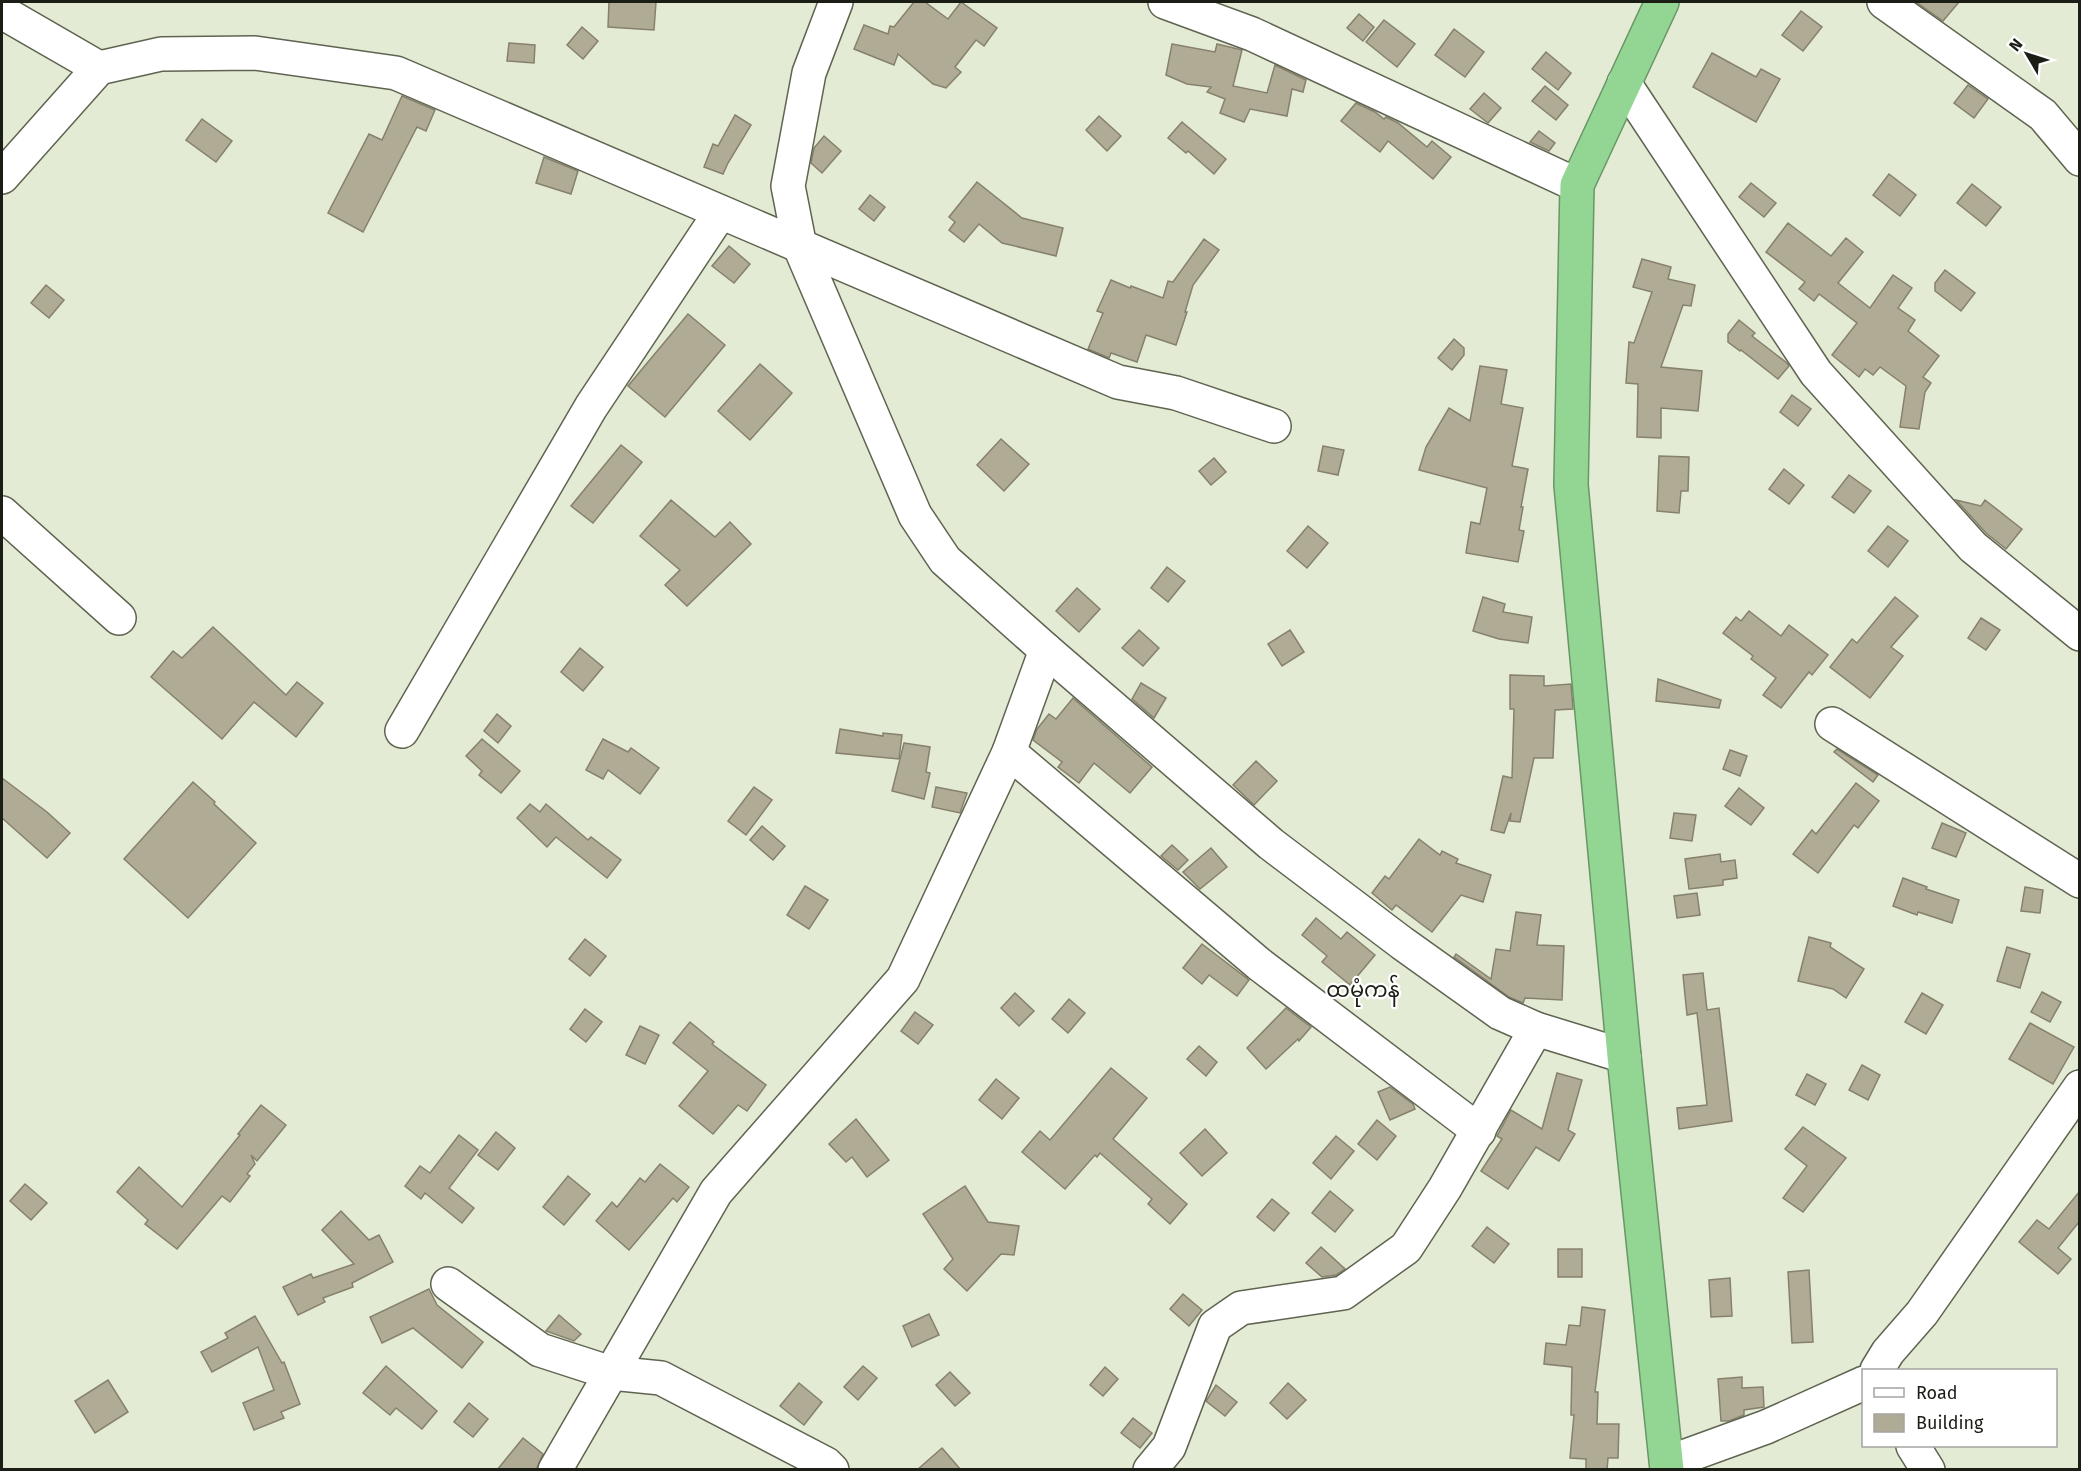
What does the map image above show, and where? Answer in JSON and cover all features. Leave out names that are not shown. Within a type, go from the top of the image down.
[{"type":"highway","points":[[1662,2],[1577,185],[1571,485],[1624,1056],[1667,1466]]},
{"type":"street","points":[[836,2],[809,73],[788,186],[800,247],[915,515],[945,560],[1271,844],[1402,943],[1500,1013],[1536,1029],[1624,1056]]},
{"type":"street","points":[[1165,2],[1252,34],[1577,185]]},
{"type":"street","points":[[1884,2],[2043,115],[2079,159]]},
{"type":"street","points":[[2,12],[99,68]]},
{"type":"street","points":[[2,177],[99,68],[161,54],[255,53],[396,73],[1118,382],[1176,393],[1274,426]]},
{"type":"street","points":[[1624,83],[1816,373],[1973,547],[2079,634]]},
{"type":"street","points":[[402,731],[591,407],[720,213]]},
{"type":"street","points":[[2,513],[118,618]]},
{"type":"street","points":[[555,1470],[716,1192],[903,979],[1008,752],[1046,650]]},
{"type":"street","points":[[1832,724],[2079,881]]},
{"type":"street","points":[[1008,752],[1259,963],[1479,1131]]},
{"type":"street","points":[[1150,1470],[1169,1447],[1215,1326],[1241,1308],[1343,1293],[1406,1248],[1479,1131],[1536,1029]]},
{"type":"street","points":[[1878,1369],[1888,1352],[1922,1313],[2079,1087]]},
{"type":"street","points":[[448,1284],[540,1350],[611,1373],[661,1378],[826,1464],[832,1470]]},
{"type":"street","points":[[1667,1466],[1766,1427],[1862,1383]]},
{"type":"street","points":[[1914,1447],[1928,1470]]},
{"type":"building","points":[[609,2],[656,2],[654,30],[608,27]]},
{"type":"building","points":[[914,2],[925,2],[948,19],[961,2],[997,28],[984,46],[976,40],[955,67],[961,72],[946,88],[933,84],[898,54],[894,65],[854,49],[864,25],[888,34],[890,26],[894,27]]},
{"type":"building","points":[[1916,2],[1959,2],[1943,21]]},
{"type":"building","points":[[1801,11],[1822,27],[1803,51],[1782,35]]},
{"type":"building","points":[[1359,14],[1374,27],[1363,41],[1347,28]]},
{"type":"building","points":[[1384,20],[1415,44],[1397,67],[1366,42]]},
{"type":"building","points":[[582,27],[598,41],[583,59],[567,45]]},
{"type":"building","points":[[1454,29],[1484,52],[1465,77],[1435,55]]},
{"type":"building","points":[[509,43],[535,45],[534,63],[507,61]]},
{"type":"building","points":[[1172,44],[1215,52],[1217,44],[1242,50],[1233,86],[1267,93],[1275,65],[1306,80],[1303,92],[1292,89],[1287,116],[1250,109],[1244,122],[1220,113],[1225,99],[1207,92],[1211,87],[1187,84],[1166,75]]},
{"type":"building","points":[[1546,52],[1571,73],[1558,90],[1532,69]]},
{"type":"building","points":[[1712,53],[1756,77],[1761,69],[1780,79],[1756,122],[1693,87]]},
{"type":"building","points":[[1968,85],[1988,99],[1974,118],[1954,103]]},
{"type":"building","points":[[1545,86],[1568,105],[1556,120],[1532,101]]},
{"type":"building","points":[[1484,93],[1501,108],[1488,123],[1470,109]]},
{"type":"building","points":[[402,96],[435,110],[426,131],[417,127],[363,232],[328,213],[369,134],[382,140]]},
{"type":"building","points":[[1356,103],[1384,119],[1386,117],[1398,123],[1427,147],[1432,141],[1451,157],[1433,179],[1388,141],[1380,152],[1341,121]]},
{"type":"building","points":[[735,115],[751,125],[723,174],[704,167],[713,144],[718,146]]},
{"type":"building","points":[[1099,116],[1121,136],[1107,151],[1086,130]]},
{"type":"building","points":[[202,119],[232,141],[216,162],[186,140]]},
{"type":"building","points":[[1182,122],[1226,159],[1214,174],[1188,151],[1186,153],[1168,138]]},
{"type":"building","points":[[1539,131],[1555,143],[1549,151],[1530,142]]},
{"type":"building","points":[[824,136],[841,151],[822,173],[811,163],[814,148]]},
{"type":"building","points":[[544,157],[578,171],[571,194],[536,183]]},
{"type":"building","points":[[1889,174],[1916,195],[1900,216],[1873,195]]},
{"type":"building","points":[[977,182],[1022,218],[1063,228],[1056,256],[1002,243],[979,224],[964,242],[949,230],[955,222],[949,217]]},
{"type":"building","points":[[1751,183],[1776,203],[1764,217],[1739,197]]},
{"type":"building","points":[[1972,184],[2001,207],[1986,226],[1957,203]]},
{"type":"building","points":[[870,195],[885,207],[874,221],[859,209]]},
{"type":"building","points":[[1788,223],[1831,256],[1846,238],[1863,252],[1838,283],[1870,308],[1893,275],[1912,288],[1898,308],[1915,320],[1908,331],[1939,356],[1923,377],[1931,383],[1925,392],[1919,429],[1900,427],[1906,386],[1880,367],[1873,375],[1865,369],[1859,377],[1832,355],[1857,323],[1819,294],[1814,301],[1799,289],[1805,282],[1766,252]]},
{"type":"building","points":[[1204,239],[1219,250],[1193,285],[1176,345],[1146,335],[1137,362],[1111,353],[1109,358],[1088,349],[1103,313],[1097,311],[1111,280],[1163,298],[1168,281],[1173,282]]},
{"type":"building","points":[[729,246],[750,264],[734,283],[712,266]]},
{"type":"building","points":[[1642,259],[1671,267],[1668,279],[1695,285],[1691,306],[1683,305],[1661,367],[1702,371],[1698,411],[1661,408],[1661,438],[1637,437],[1638,384],[1626,383],[1629,342],[1634,343],[1652,292],[1633,287]]},
{"type":"building","points":[[1945,270],[1975,293],[1961,311],[1935,291],[1935,283]]},
{"type":"building","points":[[46,285],[64,300],[49,318],[31,303]]},
{"type":"building","points":[[688,314],[725,345],[665,417],[628,386]]},
{"type":"building","points":[[1739,320],[1755,333],[1752,336],[1789,366],[1778,379],[1728,342],[1728,334]]},
{"type":"building","points":[[1454,339],[1464,348],[1464,355],[1452,370],[1438,358]]},
{"type":"building","points":[[760,364],[792,393],[750,440],[718,411]]},
{"type":"building","points":[[1480,366],[1507,370],[1501,404],[1523,408],[1512,466],[1528,469],[1521,507],[1523,507],[1519,530],[1524,531],[1518,562],[1466,553],[1471,522],[1480,524],[1487,488],[1419,470],[1426,447],[1449,408],[1470,421]]},
{"type":"building","points":[[1792,395],[1811,409],[1798,426],[1780,412]]},
{"type":"building","points":[[1001,439],[1029,464],[1004,491],[977,465]]},
{"type":"building","points":[[621,445],[642,462],[593,523],[571,506]]},
{"type":"building","points":[[1323,446],[1344,450],[1338,475],[1318,471]]},
{"type":"building","points":[[1659,456],[1689,457],[1688,491],[1681,491],[1679,513],[1657,511]]},
{"type":"building","points":[[1214,458],[1226,472],[1211,485],[1199,471]]},
{"type":"building","points":[[1784,469],[1804,485],[1789,504],[1769,489]]},
{"type":"building","points":[[1849,475],[1871,491],[1854,513],[1832,497]]},
{"type":"building","points":[[671,500],[715,537],[730,522],[751,544],[687,606],[665,585],[680,570],[640,536]]},
{"type":"building","points":[[1956,500],[1981,506],[1985,500],[2022,529],[2006,549],[1986,533]]},
{"type":"building","points":[[1308,526],[1328,543],[1307,568],[1287,551]]},
{"type":"building","points":[[1888,526],[1908,541],[1888,567],[1868,551]]},
{"type":"building","points":[[1167,567],[1185,581],[1168,602],[1151,588]]},
{"type":"building","points":[[1077,588],[1100,609],[1079,632],[1056,611]]},
{"type":"building","points":[[1483,597],[1505,604],[1503,612],[1532,617],[1528,643],[1499,639],[1473,631]]},
{"type":"building","points":[[1895,597],[1918,616],[1891,647],[1903,656],[1870,698],[1830,667],[1852,639],[1857,643]]},
{"type":"building","points":[[1749,611],[1781,636],[1789,625],[1828,655],[1812,675],[1809,672],[1781,708],[1763,695],[1776,678],[1751,659],[1753,656],[1723,633],[1736,617],[1741,621]]},
{"type":"building","points":[[1981,618],[2000,630],[1986,650],[1968,638]]},
{"type":"building","points":[[213,627],[286,695],[297,682],[323,703],[296,737],[254,702],[222,739],[151,677],[173,651],[182,658]]},
{"type":"building","points":[[1139,630],[1159,648],[1143,666],[1122,648]]},
{"type":"building","points":[[1290,630],[1304,652],[1282,666],[1268,644]]},
{"type":"building","points":[[580,648],[603,667],[583,691],[561,672]]},
{"type":"building","points":[[1510,675],[1544,676],[1544,686],[1571,684],[1573,709],[1555,710],[1553,758],[1534,758],[1520,822],[1510,821],[1511,813],[1504,833],[1491,830],[1503,776],[1512,778],[1514,709],[1510,709]]},
{"type":"building","points":[[1658,679],[1721,700],[1719,708],[1656,701]]},
{"type":"building","points":[[1141,683],[1166,698],[1154,718],[1132,699]]},
{"type":"building","points":[[1073,698],[1152,767],[1130,793],[1094,763],[1079,783],[1058,767],[1062,762],[1033,740],[1037,729],[1049,714],[1056,719]]},
{"type":"building","points":[[497,714],[511,726],[498,743],[484,731]]},
{"type":"building","points":[[840,729],[883,736],[883,733],[902,735],[899,759],[836,753]]},
{"type":"building","points":[[482,739],[520,771],[501,793],[479,775],[482,771],[466,756]]},
{"type":"building","points":[[603,739],[628,752],[631,748],[659,768],[640,794],[608,770],[603,779],[586,770]]},
{"type":"building","points":[[904,743],[930,747],[926,772],[930,773],[924,799],[892,791]]},
{"type":"building","points":[[1837,749],[1878,775],[1873,782],[1834,752]]},
{"type":"building","points":[[1730,750],[1747,756],[1740,776],[1723,769]]},
{"type":"building","points":[[1256,761],[1277,781],[1254,805],[1233,785]]},
{"type":"building","points":[[2,778],[47,812],[70,833],[47,858],[2,818]]},
{"type":"building","points":[[193,782],[256,843],[188,918],[124,859]]},
{"type":"building","points":[[1856,783],[1879,801],[1858,828],[1854,825],[1818,873],[1793,854],[1812,830],[1816,834]]},
{"type":"building","points":[[754,787],[772,800],[746,835],[728,821]]},
{"type":"building","points":[[936,787],[967,793],[960,813],[932,807]]},
{"type":"building","points":[[1739,788],[1764,808],[1751,825],[1725,806]]},
{"type":"building","points":[[530,804],[540,812],[546,804],[588,840],[591,837],[621,860],[607,878],[556,837],[547,847],[517,818]]},
{"type":"building","points":[[1674,813],[1696,815],[1692,841],[1670,838]]},
{"type":"building","points":[[1942,823],[1966,833],[1956,857],[1932,848]]},
{"type":"building","points":[[762,826],[785,846],[773,860],[750,840]]},
{"type":"building","points":[[1419,839],[1440,855],[1442,851],[1458,859],[1456,863],[1491,875],[1483,902],[1461,895],[1432,932],[1396,905],[1392,910],[1372,893],[1385,876],[1389,879]]},
{"type":"building","points":[[1172,845],[1188,860],[1178,870],[1161,856]]},
{"type":"building","points":[[1211,848],[1227,867],[1200,889],[1183,872]]},
{"type":"building","points":[[1720,854],[1721,862],[1735,860],[1737,878],[1723,880],[1723,885],[1689,889],[1685,859]]},
{"type":"building","points":[[1903,878],[1927,887],[1926,889],[1959,900],[1952,923],[1918,912],[1917,915],[1893,906]]},
{"type":"building","points":[[805,886],[828,900],[809,929],[787,915]]},
{"type":"building","points":[[2025,887],[2043,890],[2040,913],[2021,911]]},
{"type":"building","points":[[1697,893],[1700,915],[1677,918],[1674,896]]},
{"type":"building","points":[[1516,912],[1541,915],[1537,945],[1564,946],[1562,1000],[1525,998],[1523,1003],[1509,997],[1454,957],[1456,954],[1491,979],[1496,949],[1510,951]]},
{"type":"building","points":[[1316,918],[1341,939],[1347,932],[1375,955],[1350,985],[1322,962],[1327,956],[1302,935]]},
{"type":"building","points":[[1809,937],[1831,943],[1830,947],[1864,969],[1846,998],[1833,989],[1798,981]]},
{"type":"building","points":[[585,939],[606,956],[590,976],[569,959]]},
{"type":"building","points":[[1202,944],[1249,980],[1237,996],[1209,975],[1202,984],[1183,968]]},
{"type":"building","points":[[2007,947],[2030,954],[2020,988],[1997,981]]},
{"type":"building","points":[[1703,973],[1707,1010],[1719,1008],[1732,1121],[1679,1129],[1677,1108],[1707,1105],[1697,1013],[1687,1015],[1683,975]]},
{"type":"building","points":[[2042,992],[2061,1002],[2050,1022],[2031,1012]]},
{"type":"building","points":[[1015,993],[1034,1011],[1019,1026],[1001,1008]]},
{"type":"building","points":[[1922,993],[1943,1005],[1926,1034],[1905,1022]]},
{"type":"building","points":[[1069,999],[1085,1013],[1068,1033],[1052,1019]]},
{"type":"building","points":[[1286,1008],[1311,1027],[1299,1041],[1298,1039],[1266,1069],[1247,1048]]},
{"type":"building","points":[[585,1009],[602,1022],[586,1042],[570,1029]]},
{"type":"building","points":[[915,1012],[933,1025],[918,1044],[901,1031]]},
{"type":"building","points":[[690,1022],[714,1042],[712,1044],[766,1085],[747,1111],[738,1105],[713,1134],[679,1106],[708,1071],[673,1043]]},
{"type":"building","points":[[2030,1023],[2074,1047],[2053,1084],[2009,1059]]},
{"type":"building","points":[[640,1026],[659,1035],[645,1064],[626,1055]]},
{"type":"building","points":[[1199,1046],[1217,1062],[1206,1076],[1187,1059]]},
{"type":"building","points":[[1862,1065],[1880,1075],[1868,1100],[1849,1090]]},
{"type":"building","points":[[1111,1068],[1147,1098],[1113,1139],[1187,1204],[1170,1224],[1148,1204],[1152,1199],[1100,1153],[1097,1157],[1095,1155],[1065,1189],[1022,1152],[1040,1131],[1050,1140]]},
{"type":"building","points":[[1557,1073],[1582,1080],[1568,1130],[1575,1134],[1559,1161],[1536,1147],[1508,1189],[1481,1171],[1502,1139],[1497,1136],[1511,1110],[1542,1129]]},
{"type":"building","points":[[1807,1074],[1826,1084],[1815,1105],[1796,1095]]},
{"type":"building","points":[[996,1079],[1019,1098],[1002,1119],[979,1100]]},
{"type":"building","points":[[1390,1087],[1413,1104],[1415,1109],[1390,1120],[1378,1092]]},
{"type":"building","points":[[261,1105],[286,1125],[257,1161],[251,1155],[255,1164],[247,1174],[250,1176],[230,1202],[222,1196],[177,1249],[145,1224],[148,1220],[117,1192],[139,1167],[182,1207]]},
{"type":"building","points":[[856,1119],[889,1160],[867,1177],[852,1157],[846,1162],[829,1144]]},
{"type":"building","points":[[1377,1120],[1396,1136],[1377,1160],[1358,1144]]},
{"type":"building","points":[[1803,1127],[1846,1158],[1803,1212],[1783,1198],[1807,1166],[1785,1149]]},
{"type":"building","points":[[1205,1129],[1227,1153],[1202,1176],[1180,1153]]},
{"type":"building","points":[[496,1132],[515,1148],[498,1170],[478,1155]]},
{"type":"building","points":[[459,1135],[478,1150],[449,1188],[474,1208],[462,1223],[425,1193],[421,1199],[405,1186],[420,1166],[430,1173]]},
{"type":"building","points":[[1336,1136],[1354,1151],[1331,1179],[1313,1163]]},
{"type":"building","points":[[660,1164],[689,1187],[677,1202],[673,1198],[629,1250],[596,1221],[612,1202],[617,1207],[640,1178],[645,1182]]},
{"type":"building","points":[[568,1176],[590,1194],[564,1225],[543,1207]]},
{"type":"building","points":[[25,1184],[47,1203],[31,1220],[10,1201]]},
{"type":"building","points":[[965,1186],[988,1222],[1019,1226],[1014,1255],[1001,1254],[967,1291],[944,1269],[953,1259],[923,1214]]},
{"type":"building","points":[[1330,1191],[1353,1210],[1335,1232],[1312,1213]]},
{"type":"building","points":[[2079,1192],[2079,1222],[2058,1248],[2071,1259],[2058,1274],[2019,1242],[2037,1220],[2049,1229]]},
{"type":"building","points":[[1272,1199],[1289,1213],[1274,1231],[1257,1217]]},
{"type":"building","points":[[341,1211],[369,1240],[379,1235],[393,1262],[352,1283],[353,1287],[323,1298],[325,1302],[298,1315],[283,1287],[311,1274],[313,1278],[354,1264],[322,1230]]},
{"type":"building","points":[[1487,1227],[1509,1244],[1494,1263],[1472,1246]]},
{"type":"building","points":[[1321,1247],[1345,1269],[1336,1275],[1322,1277],[1306,1263]]},
{"type":"building","points":[[1558,1249],[1582,1249],[1582,1277],[1558,1277]]},
{"type":"building","points":[[1809,1270],[1813,1342],[1792,1343],[1788,1272]]},
{"type":"building","points":[[1730,1278],[1732,1316],[1711,1317],[1709,1280]]},
{"type":"building","points":[[429,1289],[437,1305],[483,1342],[462,1368],[413,1328],[382,1343],[370,1317]]},
{"type":"building","points":[[1183,1294],[1202,1310],[1189,1326],[1170,1309]]},
{"type":"building","points":[[1582,1307],[1605,1310],[1595,1392],[1598,1392],[1597,1424],[1619,1424],[1618,1458],[1608,1458],[1607,1470],[1586,1470],[1586,1459],[1570,1458],[1574,1415],[1571,1415],[1572,1367],[1544,1364],[1546,1343],[1566,1345],[1569,1325],[1580,1326]]},
{"type":"building","points":[[929,1314],[939,1335],[912,1347],[903,1326]]},
{"type":"building","points":[[559,1315],[581,1334],[574,1341],[546,1331]]},
{"type":"building","points":[[255,1316],[282,1363],[284,1362],[300,1404],[281,1412],[284,1418],[254,1430],[243,1403],[274,1390],[258,1347],[212,1372],[201,1352],[228,1338],[225,1333]]},
{"type":"building","points":[[386,1366],[437,1411],[422,1429],[396,1408],[390,1415],[363,1393]]},
{"type":"building","points":[[863,1366],[877,1378],[858,1400],[844,1387]]},
{"type":"building","points":[[1105,1367],[1118,1379],[1103,1396],[1090,1385]]},
{"type":"building","points":[[950,1372],[970,1393],[955,1406],[936,1385]]},
{"type":"building","points":[[1742,1377],[1742,1388],[1763,1387],[1764,1407],[1744,1410],[1744,1415],[1729,1421],[1721,1421],[1718,1379]]},
{"type":"building","points":[[108,1380],[128,1412],[95,1433],[75,1401]]},
{"type":"building","points":[[799,1383],[822,1402],[804,1425],[780,1406]]},
{"type":"building","points":[[1288,1383],[1306,1400],[1287,1419],[1270,1403]]},
{"type":"building","points":[[1216,1385],[1237,1402],[1225,1416],[1206,1401]]},
{"type":"building","points":[[469,1403],[488,1419],[473,1437],[454,1422]]},
{"type":"building","points":[[1133,1418],[1152,1433],[1140,1448],[1121,1433]]},
{"type":"building","points":[[523,1438],[543,1454],[536,1470],[497,1470]]},
{"type":"building","points":[[942,1448],[961,1470],[917,1470]]},
{"type":"district","name":"ထမုံကန်","points":[[1363,990]]}]
